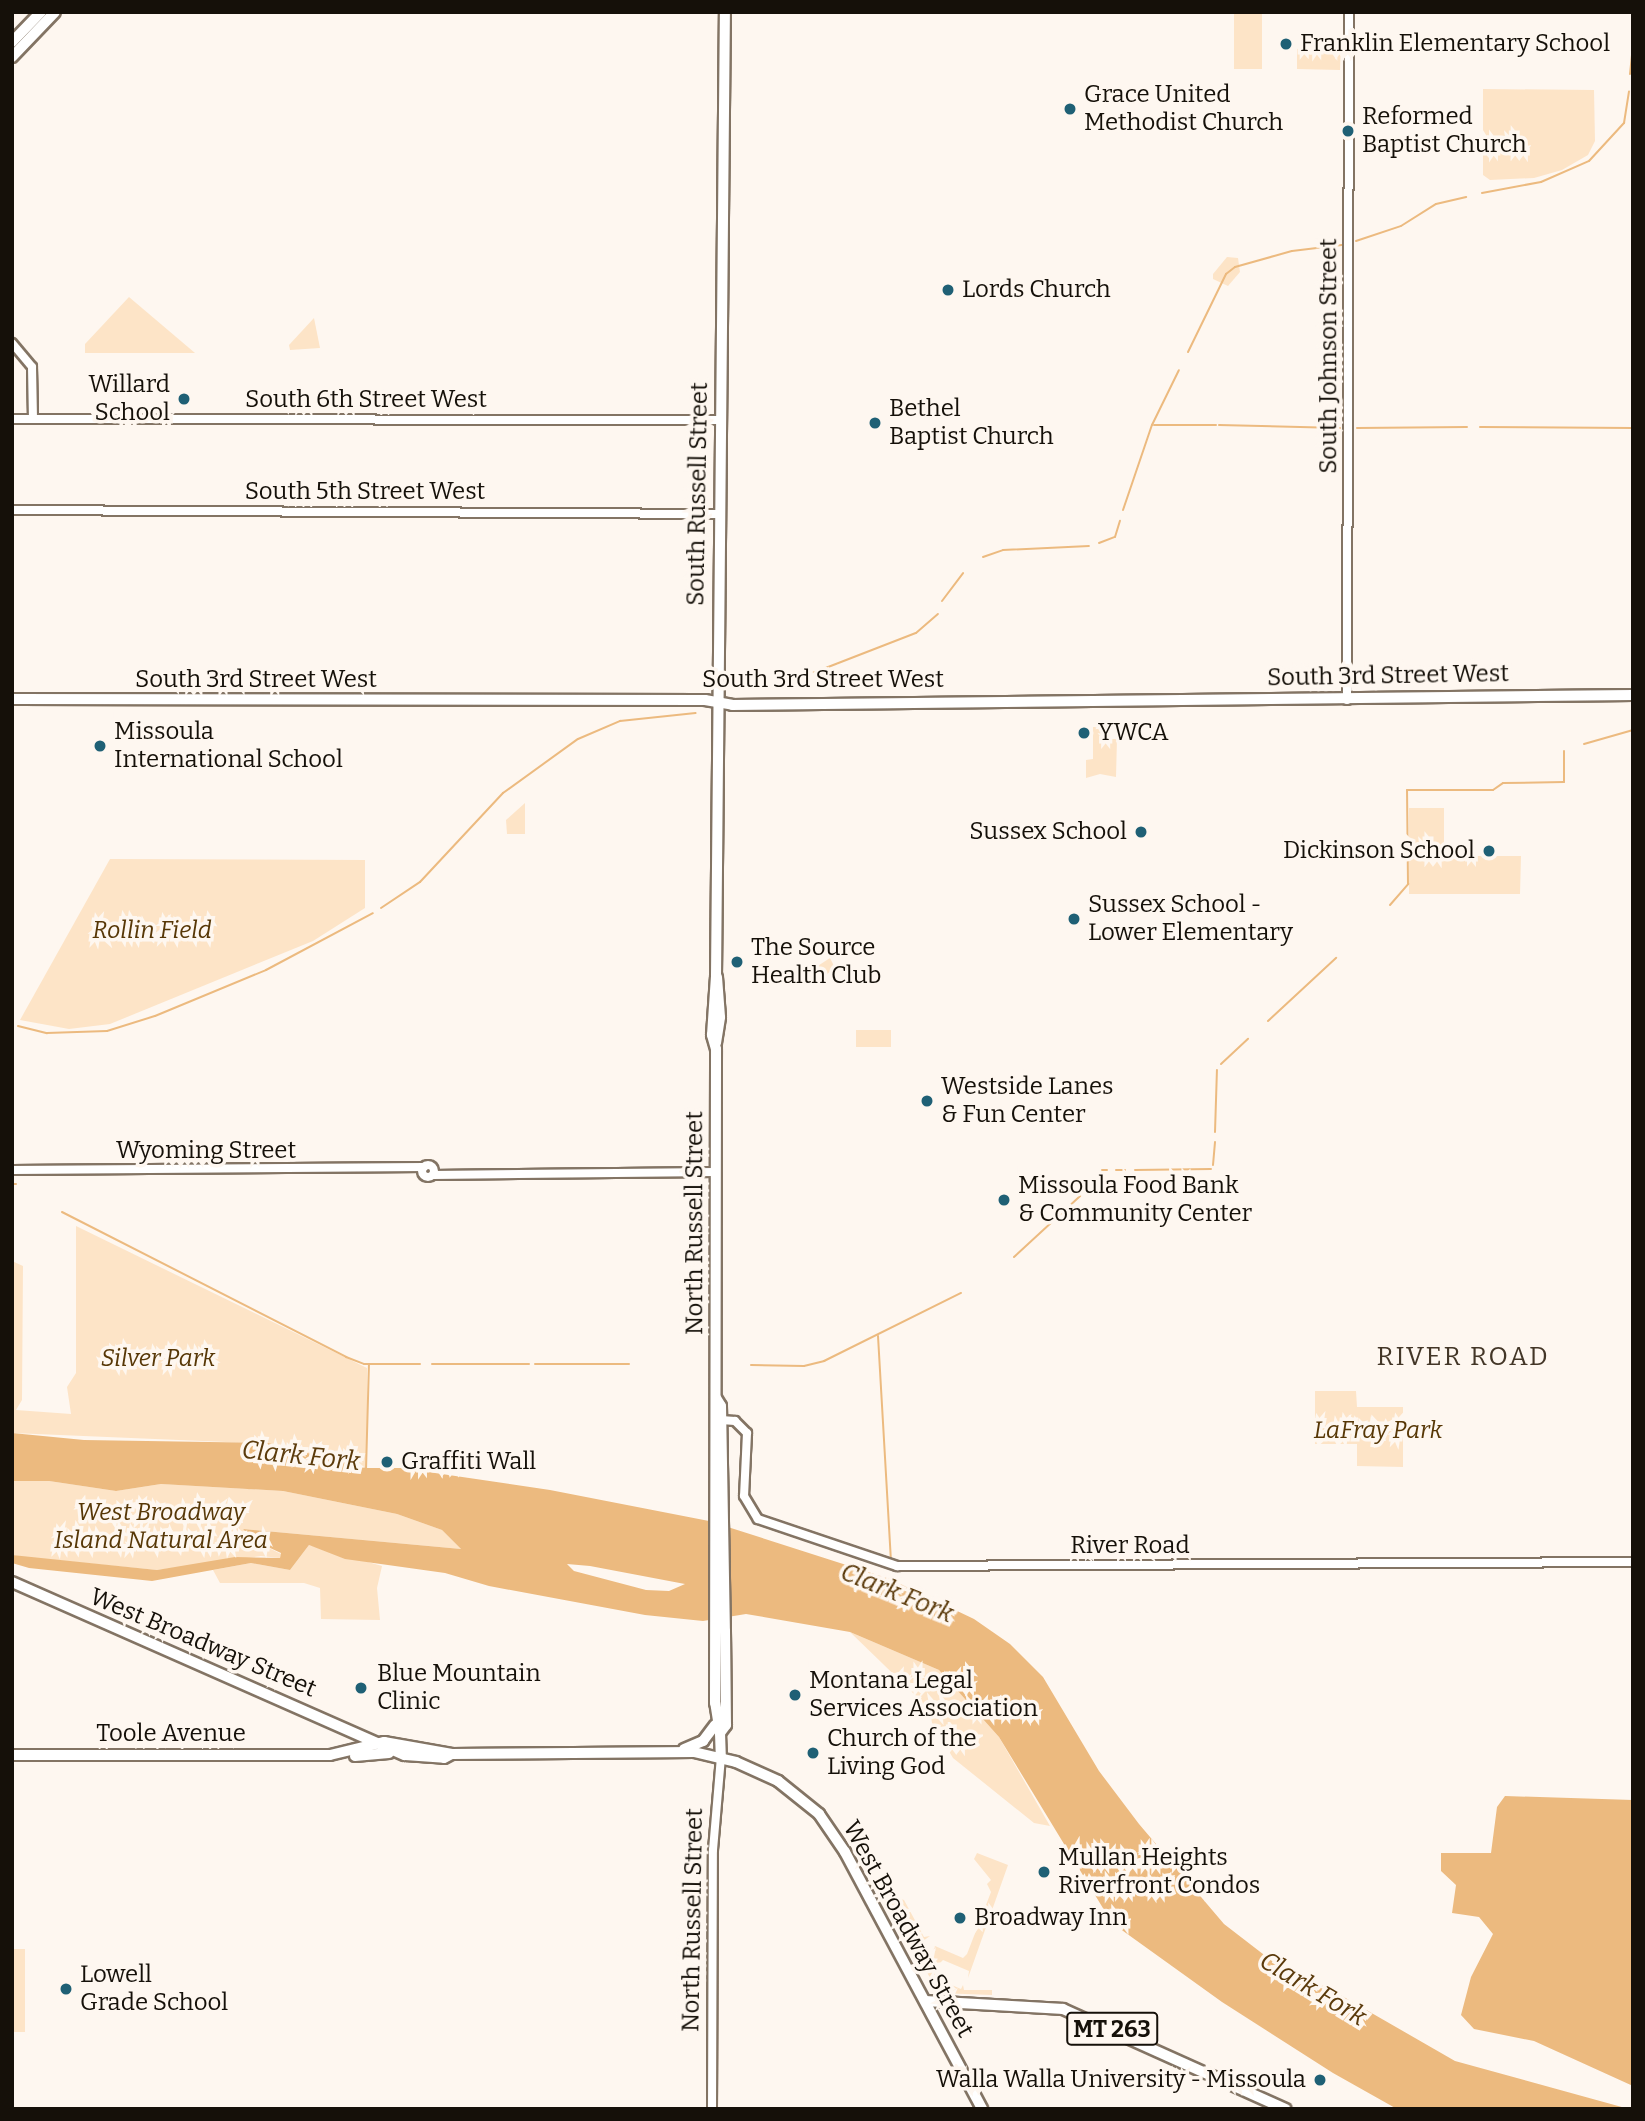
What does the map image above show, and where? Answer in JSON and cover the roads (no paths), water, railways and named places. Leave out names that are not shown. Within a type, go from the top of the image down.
[{"type":"main road","points":[[12,57],[41,12]]},
{"type":"main road","points":[[12,42],[55,12]]},
{"type":"main road","name":"South Russell Street","points":[[716,1046],[712,1035],[716,976],[722,702],[718,514],[725,12]]},
{"type":"main road","name":"South 3rd Street West","points":[[12,699],[823,703],[1347,700],[1412,694],[1633,695]]},
{"type":"main road","name":"South Russell Street","points":[[716,976],[720,1005],[716,1046]]},
{"type":"main road","name":"North Russell Street","points":[[716,1046],[716,1398],[721,1420],[718,1504]]},
{"type":"main road","name":"North Russell Street","points":[[716,1398],[712,1406],[726,1725],[718,1729],[720,1757]]},
{"type":"main road","name":"West Broadway Street","points":[[12,1582],[405,1755],[433,1759],[452,1754]]},
{"type":"main road","points":[[677,1751],[703,1741],[718,1729]]},
{"type":"main road","name":"West Broadway Street","points":[[377,1743],[452,1754],[677,1751],[720,1757],[778,1781],[819,1814],[845,1852],[982,2109]]},
{"type":"main road","name":"Toole Avenue","points":[[330,1755],[377,1743]]},
{"type":"main road","name":"Toole Avenue","points":[[12,1755],[405,1755]]},
{"type":"main road","name":"MT 263","points":[[926,2001],[1063,2009],[1286,2109]]},
{"type":"street","name":"South Johnson Street","points":[[1347,700],[1349,12]]},
{"type":"street","points":[[12,343],[33,367],[33,419]]},
{"type":"street","name":"South 6th Street West","points":[[12,419],[719,420]]},
{"type":"street","name":"South 5th Street West","points":[[12,510],[718,514]]},
{"type":"street","name":"Wyoming Street","points":[[12,1170],[715,1172]]},
{"type":"street","name":"River Road","points":[[721,1420],[735,1421],[747,1433],[744,1496],[758,1519],[897,1566],[1633,1562]]},
{"type":"street","name":"North Russell Street","points":[[712,2109],[713,1850],[720,1757]]},
{"type":"water","name":"Clark Fork","points":[[12,1433],[84,1440],[268,1443],[367,1468],[401,1468],[550,1490],[709,1521],[890,1579],[974,1619],[1010,1644],[1043,1677],[1099,1771],[1139,1824],[1224,1924],[1276,1964],[1309,1977],[1455,2061],[1629,2109],[1397,2109],[1333,2073],[1222,2002],[1112,1923],[999,1737],[939,1670],[850,1632],[746,1614],[703,1621],[645,1615],[489,1586],[445,1573],[345,1559],[309,1545],[290,1570],[251,1563],[152,1581],[29,1568],[12,1563],[12,1555],[157,1570],[235,1557],[280,1558],[281,1553],[255,1541],[243,1529],[461,1549],[442,1530],[397,1514],[283,1491],[161,1484],[116,1491],[49,1481],[12,1481]],"holes":[[[567,1564],[685,1584],[669,1591],[646,1590],[574,1571]]]},
{"type":"water","points":[[1505,1796],[1633,1800],[1633,2086],[1534,2041],[1474,2029],[1461,2015],[1471,1977],[1493,1934],[1479,1917],[1452,1913],[1456,1885],[1441,1871],[1441,1853],[1491,1853],[1497,1807]]},
{"type":"waterway","points":[[1630,74],[1633,47]]},
{"type":"waterway","points":[[1482,193],[1541,182],[1589,161],[1624,123],[1629,91]]},
{"type":"waterway","points":[[1356,241],[1401,226],[1436,204],[1466,197]]},
{"type":"waterway","points":[[1188,352],[1226,274],[1235,267],[1292,251],[1342,245]]},
{"type":"waterway","points":[[1123,510],[1152,425],[1179,370]]},
{"type":"waterway","points":[[1154,425],[1216,425]]},
{"type":"waterway","points":[[1219,425],[1340,428]]},
{"type":"waterway","points":[[1357,428],[1467,427]]},
{"type":"waterway","points":[[1480,427],[1633,428]]},
{"type":"waterway","points":[[1099,543],[1115,537],[1120,521]]},
{"type":"waterway","points":[[983,557],[1003,550],[1089,546]]},
{"type":"waterway","points":[[942,601],[963,573]]},
{"type":"waterway","points":[[774,688],[916,633],[938,614]]},
{"type":"waterway","points":[[381,908],[420,882],[503,793],[578,739],[620,721],[696,713]]},
{"type":"waterway","points":[[1584,744],[1633,730]]},
{"type":"waterway","points":[[1390,905],[1408,884],[1407,790],[1493,790],[1503,783],[1564,782],[1564,751]]},
{"type":"waterway","points":[[18,1026],[47,1033],[107,1031],[155,1016],[266,970],[373,913]]},
{"type":"waterway","points":[[1268,1021],[1336,958]]},
{"type":"waterway","points":[[1221,1064],[1248,1039]]},
{"type":"waterway","points":[[1215,1132],[1217,1070]]},
{"type":"waterway","points":[[1213,1165],[1215,1142]]},
{"type":"waterway","points":[[1135,1170],[1211,1169]]},
{"type":"waterway","points":[[1102,1170],[1107,1170]]},
{"type":"waterway","points":[[1116,1170],[1125,1170]]},
{"type":"waterway","points":[[1014,1257],[1080,1196]]},
{"type":"waterway","points":[[62,1212],[346,1357],[364,1364],[420,1364]]},
{"type":"waterway","points":[[751,1365],[804,1366],[824,1361],[961,1293]]},
{"type":"waterway","points":[[878,1336],[891,1559]]},
{"type":"waterway","name":"Clark Fork","points":[[366,1470],[369,1364]]},
{"type":"waterway","points":[[432,1364],[529,1364]]},
{"type":"waterway","points":[[535,1364],[629,1364]]},
{"type":"place","name":"Franklin Elementary School","points":[[1286,44]]},
{"type":"place","name":"Grace United Methodist Church","points":[[1070,109]]},
{"type":"place","name":"Reformed Baptist Church","points":[[1348,131]]},
{"type":"place","name":"Lords Church","points":[[948,290]]},
{"type":"place","name":"Willard School","points":[[184,399]]},
{"type":"place","name":"Bethel Baptist Church","points":[[875,423]]},
{"type":"place","name":"YWCA","points":[[1084,733]]},
{"type":"place","name":"Missoula International School","points":[[100,746]]},
{"type":"place","name":"Sussex School","points":[[1141,832]]},
{"type":"place","name":"Dickinson School","points":[[1489,851]]},
{"type":"place","name":"Sussex School - Lower Elementary","points":[[1074,919]]},
{"type":"place","name":"The Source Health Club","points":[[737,962]]},
{"type":"place","name":"Westside Lanes & Fun Center","points":[[927,1101]]},
{"type":"place","name":"Missoula Food Bank & Community Center","points":[[1004,1200]]},
{"type":"place","name":"Graffiti Wall","points":[[387,1462]]},
{"type":"place","name":"Blue Mountain Clinic","points":[[361,1688]]},
{"type":"place","name":"Montana Legal Services Association","points":[[795,1695]]},
{"type":"place","name":"Church of the Living God","points":[[813,1753]]},
{"type":"place","name":"Mullan Heights Riverfront Condos","points":[[1044,1872]]},
{"type":"place","name":"Broadway Inn","points":[[960,1918]]},
{"type":"place","name":"Lowell Grade School","points":[[66,1989]]},
{"type":"place","name":"Walla Walla University - Missoula","points":[[1320,2080]]},
{"type":"district","name":"RIVER ROAD","points":[[1463,1357]]},
{"type":"park label","name":"Rollin Field","points":[[152,931]]},
{"type":"park label","name":"Silver Park","points":[[158,1359]]},
{"type":"park label","name":"LaFray Park","points":[[1378,1431]]},
{"type":"park label","name":"West Broadway Island Natural Area","points":[[161,1527]]}]
